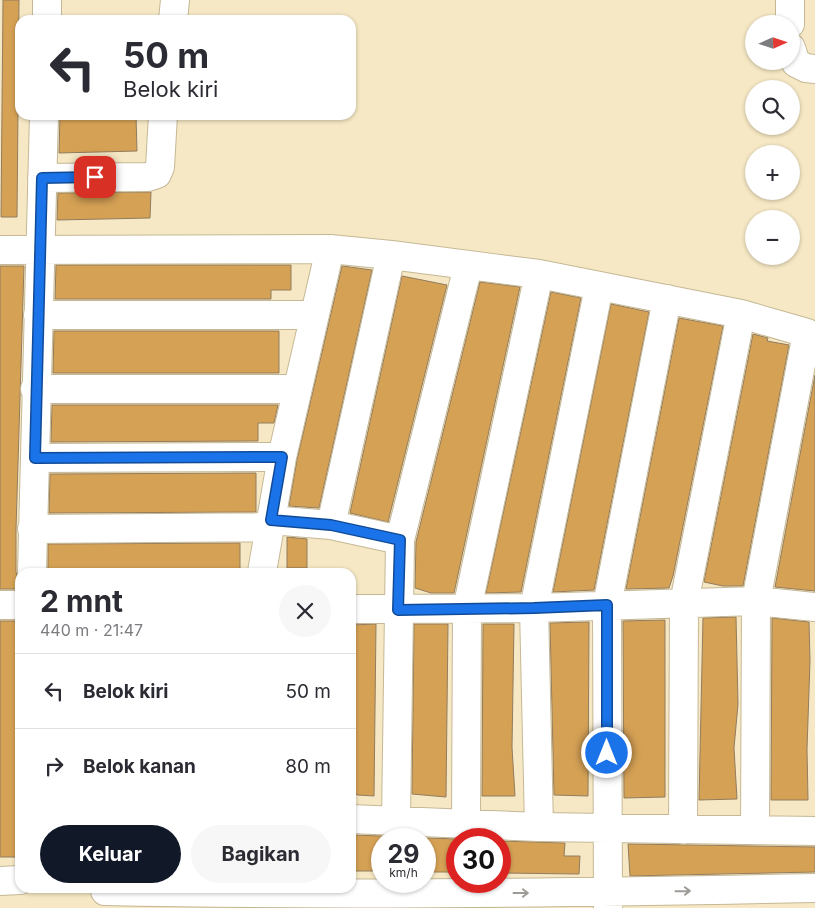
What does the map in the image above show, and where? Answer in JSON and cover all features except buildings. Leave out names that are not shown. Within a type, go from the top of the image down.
[{"type":"street","points":[[47,0],[47,15]]},
{"type":"street","points":[[174,15],[175,0]]},
{"type":"street","points":[[790,0],[790,15]]},
{"type":"street","points":[[800,64],[806,68],[815,69]]},
{"type":"street","points":[[32,568],[35,389],[44,120]]},
{"type":"street","points":[[42,178],[148,177],[157,174],[160,167],[162,120]]},
{"type":"street","points":[[263,568],[282,457],[330,249]]},
{"type":"street","points":[[0,250],[330,249],[391,255],[539,274],[741,314],[811,336],[756,601],[755,830]]},
{"type":"street","points":[[331,525],[391,255]]},
{"type":"street","points":[[396,820],[400,540],[468,266]]},
{"type":"street","points":[[466,822],[467,609],[539,274]]},
{"type":"street","points":[[539,827],[534,608],[600,287]]},
{"type":"street","points":[[607,899],[607,605],[667,299]]},
{"type":"street","points":[[38,314],[314,315]]},
{"type":"street","points":[[683,830],[684,603],[741,314]]},
{"type":"street","points":[[35,389],[297,389]]},
{"type":"street","points":[[35,458],[282,457]]},
{"type":"street","points":[[32,529],[271,523],[331,525],[400,540]]},
{"type":"street","points":[[356,609],[534,608],[756,601],[815,607]]},
{"type":"street","points":[[0,605],[15,605]]},
{"type":"street","points":[[356,819],[466,822],[539,827],[815,831]]},
{"type":"street","points":[[0,881],[15,880]]},
{"type":"street","points":[[104,895],[607,899],[815,888]]},
{"type":"route","points":[[95,177],[42,178],[35,389],[35,458],[282,457],[271,520],[331,525],[400,540],[398,610],[607,605],[607,753]]}]
